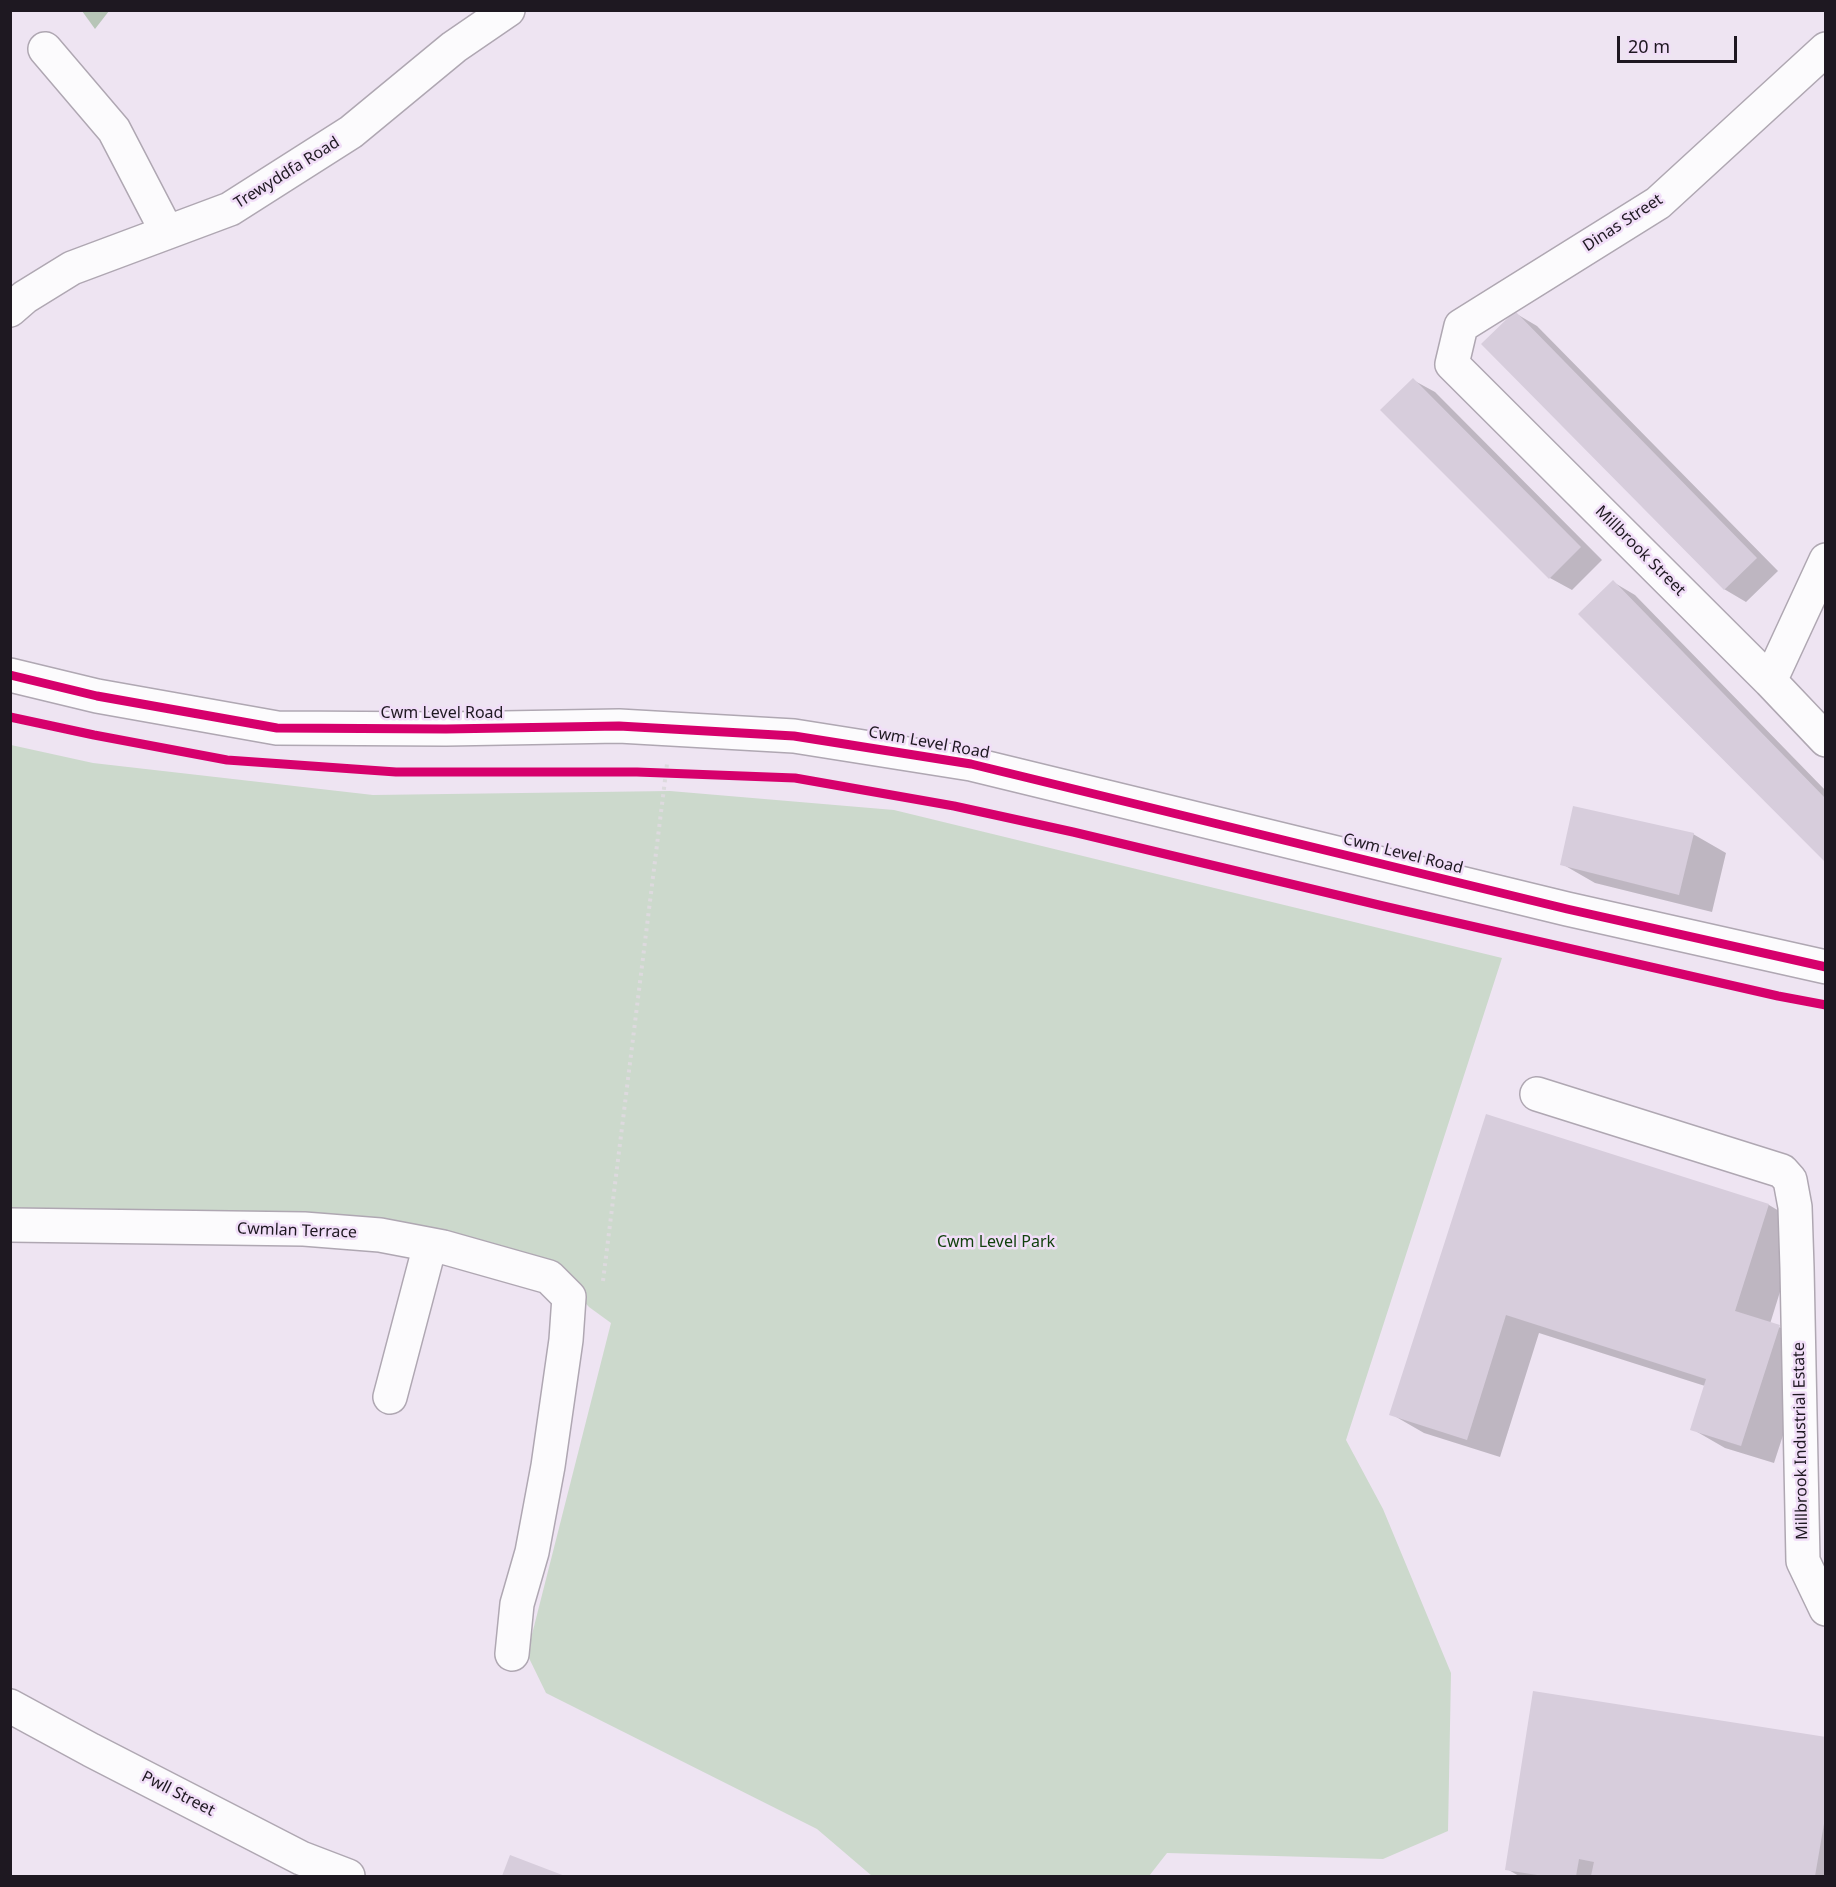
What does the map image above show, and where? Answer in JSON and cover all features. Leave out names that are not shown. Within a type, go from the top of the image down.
[{"type":"street","name":"Trewyddfa Road","points":[[10,310],[25,297],[72,268],[230,209],[351,132],[454,47],[508,10]]},
{"type":"street","name":"Dinas Street","points":[[1452,364],[1461,326],[1658,203],[1826,48]]},
{"type":"street","points":[[45,50],[114,130],[167,232]]},
{"type":"street","name":"Millbrook Street","points":[[1452,364],[1770,681],[1826,740]]},
{"type":"street","points":[[1770,681],[1826,560]]},
{"type":"street","name":"Cwm Level Road","points":[[10,675],[97,696],[277,728],[446,729],[619,726],[794,736],[971,764],[1566,909],[1826,968]]},
{"type":"street","name":"Millbrook Industrial Estate","points":[[1537,1094],[1782,1171],[1790,1180],[1795,1207],[1803,1561],[1826,1609]]},
{"type":"street","name":"Cwmlan Terrace","points":[[10,1225],[304,1229],[380,1235],[430,1245],[549,1277],[569,1297],[566,1340],[548,1466],[531,1552],[517,1604],[512,1654]]},
{"type":"street","points":[[390,1397],[430,1245]]},
{"type":"street","name":"Pwll Street","points":[[10,1706],[302,1867],[348,1876]]},
{"type":"path","points":[[601,1290],[661,773],[671,729]]},
{"type":"path","points":[[661,773],[677,774]]},
{"type":"green space","points":[[82,11],[109,11],[95,29]]},
{"type":"green space","name":"Cwm Level Park","points":[[11,745],[93,763],[373,795],[670,791],[894,810],[1502,958],[1346,1440],[1383,1509],[1451,1673],[1448,1831],[1383,1859],[1167,1853],[1149,1876],[872,1876],[817,1829],[546,1693],[527,1654],[611,1323],[589,1307],[549,1263],[11,1215]]},
{"type":"building","points":[[1515,311],[1757,558],[1724,590],[1481,344]]},
{"type":"building","points":[[1413,378],[1581,547],[1549,579],[1380,410]]},
{"type":"building","points":[[1613,580],[1826,799],[1826,863],[1578,614]]},
{"type":"building","points":[[1573,806],[1694,833],[1679,895],[1560,865]]},
{"type":"building","points":[[1486,1114],[1769,1204],[1735,1311],[1780,1325],[1741,1446],[1690,1430],[1706,1379],[1506,1315],[1467,1440],[1389,1415]]},
{"type":"building","points":[[1533,1691],[1826,1737],[1826,1812],[1815,1876],[1591,1876],[1594,1862],[1579,1859],[1576,1876],[1544,1876],[1505,1870]]},
{"type":"building","points":[[510,1855],[565,1876],[502,1876]]},
{"type":"cycle path","points":[[10,675],[97,696],[277,728],[446,729],[619,726],[794,736],[971,764],[1567,909],[1826,967]]},
{"type":"cycle path","points":[[10,717],[227,760],[396,772],[637,772],[795,778],[954,806],[1073,832],[1383,906],[1826,1005]]}]
